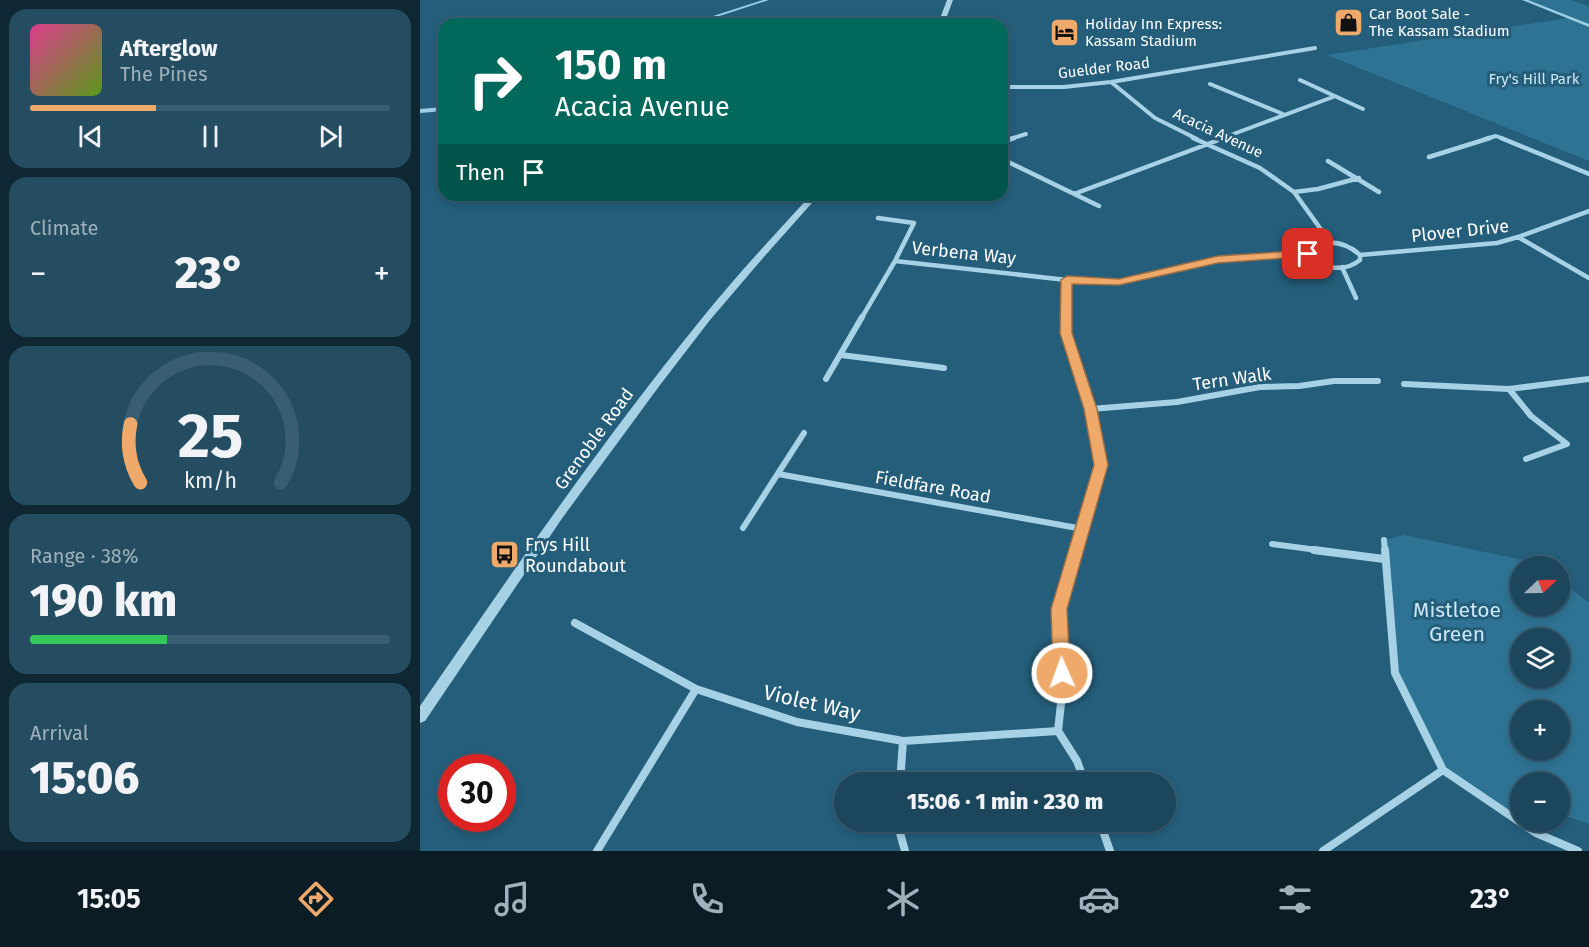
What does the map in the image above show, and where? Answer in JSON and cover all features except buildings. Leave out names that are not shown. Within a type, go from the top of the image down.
[{"type":"street","points":[[942,18],[950,0]]},
{"type":"street","name":"Guelder Road","points":[[1008,87],[1064,87],[1111,82],[1315,48]]},
{"type":"street","points":[[1300,80],[1322,89],[1333,98],[1363,109]]},
{"type":"street","name":"Acacia Avenue","points":[[1111,82],[1155,118],[1260,168],[1294,192],[1330,242]]},
{"type":"street","points":[[1210,84],[1283,114]]},
{"type":"street","points":[[1074,194],[1283,114],[1333,98]]},
{"type":"street","points":[[1008,140],[1026,134]]},
{"type":"street","points":[[1429,157],[1496,136],[1589,174]]},
{"type":"street","points":[[1328,161],[1379,192]]},
{"type":"street","points":[[1008,162],[1099,206]]},
{"type":"street","points":[[1294,192],[1318,189],[1359,178]]},
{"type":"street","name":"Grenoble Road","points":[[420,717],[542,538],[684,346],[750,266],[810,201]]},
{"type":"street","points":[[1518,237],[1589,211]]},
{"type":"street","points":[[878,218],[914,223],[896,261]]},
{"type":"street","name":"Plover Drive","points":[[1360,255],[1497,243],[1518,237],[1589,278]]},
{"type":"street","points":[[1081,772],[1077,761],[1058,731],[1062,694],[1059,609],[1101,465],[1091,409],[1066,333],[1067,280],[1119,282],[1218,260],[1308,254],[1318,263],[1342,267],[1358,263],[1360,255],[1350,247],[1330,242],[1312,246],[1308,254]]},
{"type":"street","name":"Verbena Way","points":[[826,379],[896,261],[1067,280]]},
{"type":"street","points":[[1342,267],[1356,298]]},
{"type":"street","points":[[840,354],[944,368]]},
{"type":"street","points":[[1404,384],[1509,389],[1589,379]]},
{"type":"street","name":"Tern Walk","points":[[1091,409],[1177,402],[1260,387],[1299,386],[1334,381],[1378,381]]},
{"type":"street","points":[[1509,389],[1531,416],[1567,444],[1526,459]]},
{"type":"street","points":[[743,528],[804,433]]},
{"type":"street","name":"Fieldfare Road","points":[[778,474],[1083,529]]},
{"type":"street","points":[[1384,540],[1395,673],[1443,770],[1536,833],[1578,851]]},
{"type":"street","points":[[1272,544],[1384,559]]},
{"type":"street","name":"Violet Way","points":[[576,622],[696,689],[797,722],[903,741],[1058,731]]},
{"type":"street","points":[[597,851],[696,689]]},
{"type":"street","points":[[901,772],[903,741]]},
{"type":"street","points":[[1323,851],[1443,770]]},
{"type":"street","points":[[899,832],[904,851]]},
{"type":"street","points":[[1103,832],[1110,851]]},
{"type":"green space","name":"Fry's Hill Park","points":[[1524,0],[1570,0],[1589,6],[1589,161],[1327,55],[1568,18]]},
{"type":"green space","name":"Mistletoe Green","points":[[1404,535],[1510,557],[1510,616],[1570,616],[1570,587],[1589,603],[1589,824],[1570,817],[1570,772],[1510,772],[1510,815],[1443,770],[1395,673],[1384,540]]},
{"type":"waterway","points":[[709,18],[767,0]]},
{"type":"waterway","points":[[1524,0],[1589,26]]},
{"type":"waterway","points":[[420,111],[438,110]]},
{"type":"place","name":"Car Boot Sale - The Kassam Stadium","points":[[1348,23]]},
{"type":"place","name":"Holiday Inn Express: Kassam Stadium","points":[[1064,33]]},
{"type":"place","name":"Frys Hill Roundabout","points":[[504,555]]},
{"type":"route","points":[[1062,673],[1059,609],[1101,465],[1091,409],[1066,333],[1067,280],[1119,282],[1218,260],[1308,254]]}]
